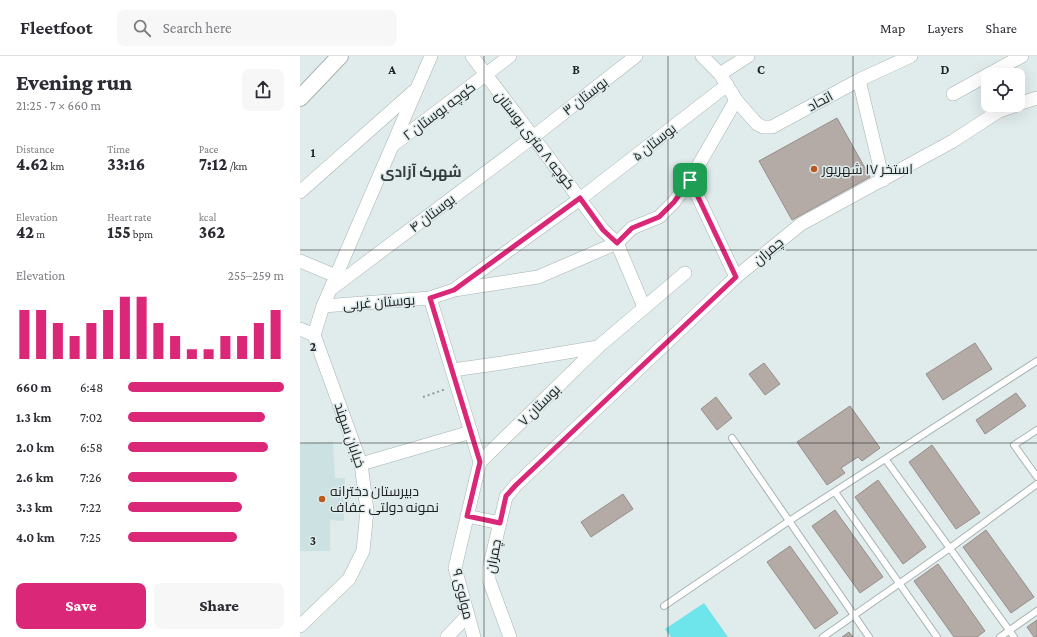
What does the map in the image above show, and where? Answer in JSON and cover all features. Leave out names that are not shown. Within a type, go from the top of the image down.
[{"type":"street","points":[[300,83],[340,56]]},
{"type":"street","points":[[300,98],[340,56]]},
{"type":"street","name":"بوستان غربی","points":[[314,335],[323,306],[431,56]]},
{"type":"street","name":"کوچه ۸ متری بوستان","points":[[472,56],[603,230],[617,243],[644,307]]},
{"type":"street","name":"کوچه بوستان ۲","points":[[391,146],[486,76],[510,56]]},
{"type":"street","name":"بوستان ۳","points":[[533,137],[636,56]]},
{"type":"street","name":"اتحاد","points":[[702,56],[724,79],[736,100],[757,124],[763,127],[772,127],[859,80],[911,56]]},
{"type":"street","name":"بوستان ۵","points":[[454,290],[580,198],[724,79],[748,56]]},
{"type":"street","points":[[953,94],[1022,56]]},
{"type":"street","points":[[859,80],[883,180]]},
{"type":"street","name":"بوستان غربی","points":[[300,192],[417,88]]},
{"type":"street","name":"چمران","points":[[1025,102],[1037,98]]},
{"type":"street","points":[[617,243],[632,228],[659,217],[674,202],[690,180],[736,100]]},
{"type":"street","name":"چمران","points":[[510,637],[489,580],[489,569],[506,496],[516,485],[736,277],[801,224],[953,141],[999,112]]},
{"type":"street","name":"بوستان ۴","points":[[331,289],[533,137]]},
{"type":"street","points":[[690,180],[736,277]]},
{"type":"street","name":"بوستان غربی","points":[[323,306],[430,298],[454,290],[538,277],[617,243]]},
{"type":"street","points":[[300,261],[336,276]]},
{"type":"street","name":"بوستان ۷","points":[[480,462],[598,347],[685,273]]},
{"type":"street","points":[[430,298],[480,462]]},
{"type":"street","points":[[300,329],[314,335]]},
{"type":"street","name":"خیابان سهند","points":[[300,626],[350,579],[363,552],[367,510],[362,464],[314,335]]},
{"type":"street","name":"بوستان ۷","points":[[453,370],[502,364],[598,347]]},
{"type":"street","points":[[362,464],[471,432]]},
{"type":"street","name":"مولوی ۹","points":[[474,637],[455,568],[480,462]]},
{"type":"street","points":[[467,516],[500,523]]},
{"type":"street","points":[[446,637],[467,616]]},
{"type":"lane","points":[[664,606],[790,521],[1037,361]]},
{"type":"lane","points":[[1037,430],[1014,445],[1037,477]]},
{"type":"lane","points":[[732,438],[870,637]]},
{"type":"lane","points":[[886,460],[1014,637]]},
{"type":"lane","points":[[823,637],[950,548],[1037,484]]},
{"type":"lane","points":[[835,492],[937,637]]},
{"type":"lane","points":[[1000,637],[1037,610]]},
{"type":"path","points":[[423,397],[457,385]]},
{"type":"shaded area","name":"دبیرستان دخترانه نمونه دولتی عفاف","points":[[333,442],[335,478],[345,478],[344,521],[330,520],[330,551],[300,551],[300,443]]},
{"type":"shaded area","points":[[704,603],[728,637],[671,637],[665,629]]},
{"type":"building","name":"استخر ١٧ شهریور","points":[[837,118],[870,177],[792,220],[759,161]]},
{"type":"building","points":[[975,343],[992,369],[943,400],[926,374]]},
{"type":"building","points":[[764,363],[780,384],[765,395],[749,374]]},
{"type":"building","points":[[1016,393],[1026,406],[985,434],[976,420]]},
{"type":"building","points":[[716,397],[732,418],[717,430],[701,409]]},
{"type":"building","points":[[850,406],[880,448],[862,461],[858,457],[841,468],[845,473],[827,485],[797,442]]},
{"type":"building","points":[[932,445],[980,513],[956,529],[909,462]]},
{"type":"building","points":[[878,480],[926,547],[903,564],[855,497]]},
{"type":"building","points":[[623,494],[633,509],[591,537],[581,522]]},
{"type":"building","points":[[835,510],[883,577],[860,593],[812,526]]},
{"type":"building","points":[[986,530],[1034,597],[1011,613],[963,547]]},
{"type":"building","points":[[790,546],[838,613],[815,629],[767,562]]},
{"type":"building","points":[[938,564],[985,631],[977,637],[954,637],[914,581]]},
{"type":"building","points":[[1037,620],[1037,637],[1034,637],[1027,627]]},
{"type":"building","points":[[849,632],[853,637],[842,637]]},
{"type":"place","name":"استخر ١٧ شهریور","points":[[814,169]]},
{"type":"place","name":"دبیرستان دخترانه نمونه دولتی عفاف","points":[[322,499]]},
{"type":"district","name":"شهرک آزادی","points":[[421,172]]},
{"type":"route","points":[[690,180],[736,277],[516,485],[506,496],[500,523],[467,516],[480,462],[430,298],[454,290],[580,198],[603,230],[617,243],[632,228],[659,217],[674,202],[690,180]]}]
